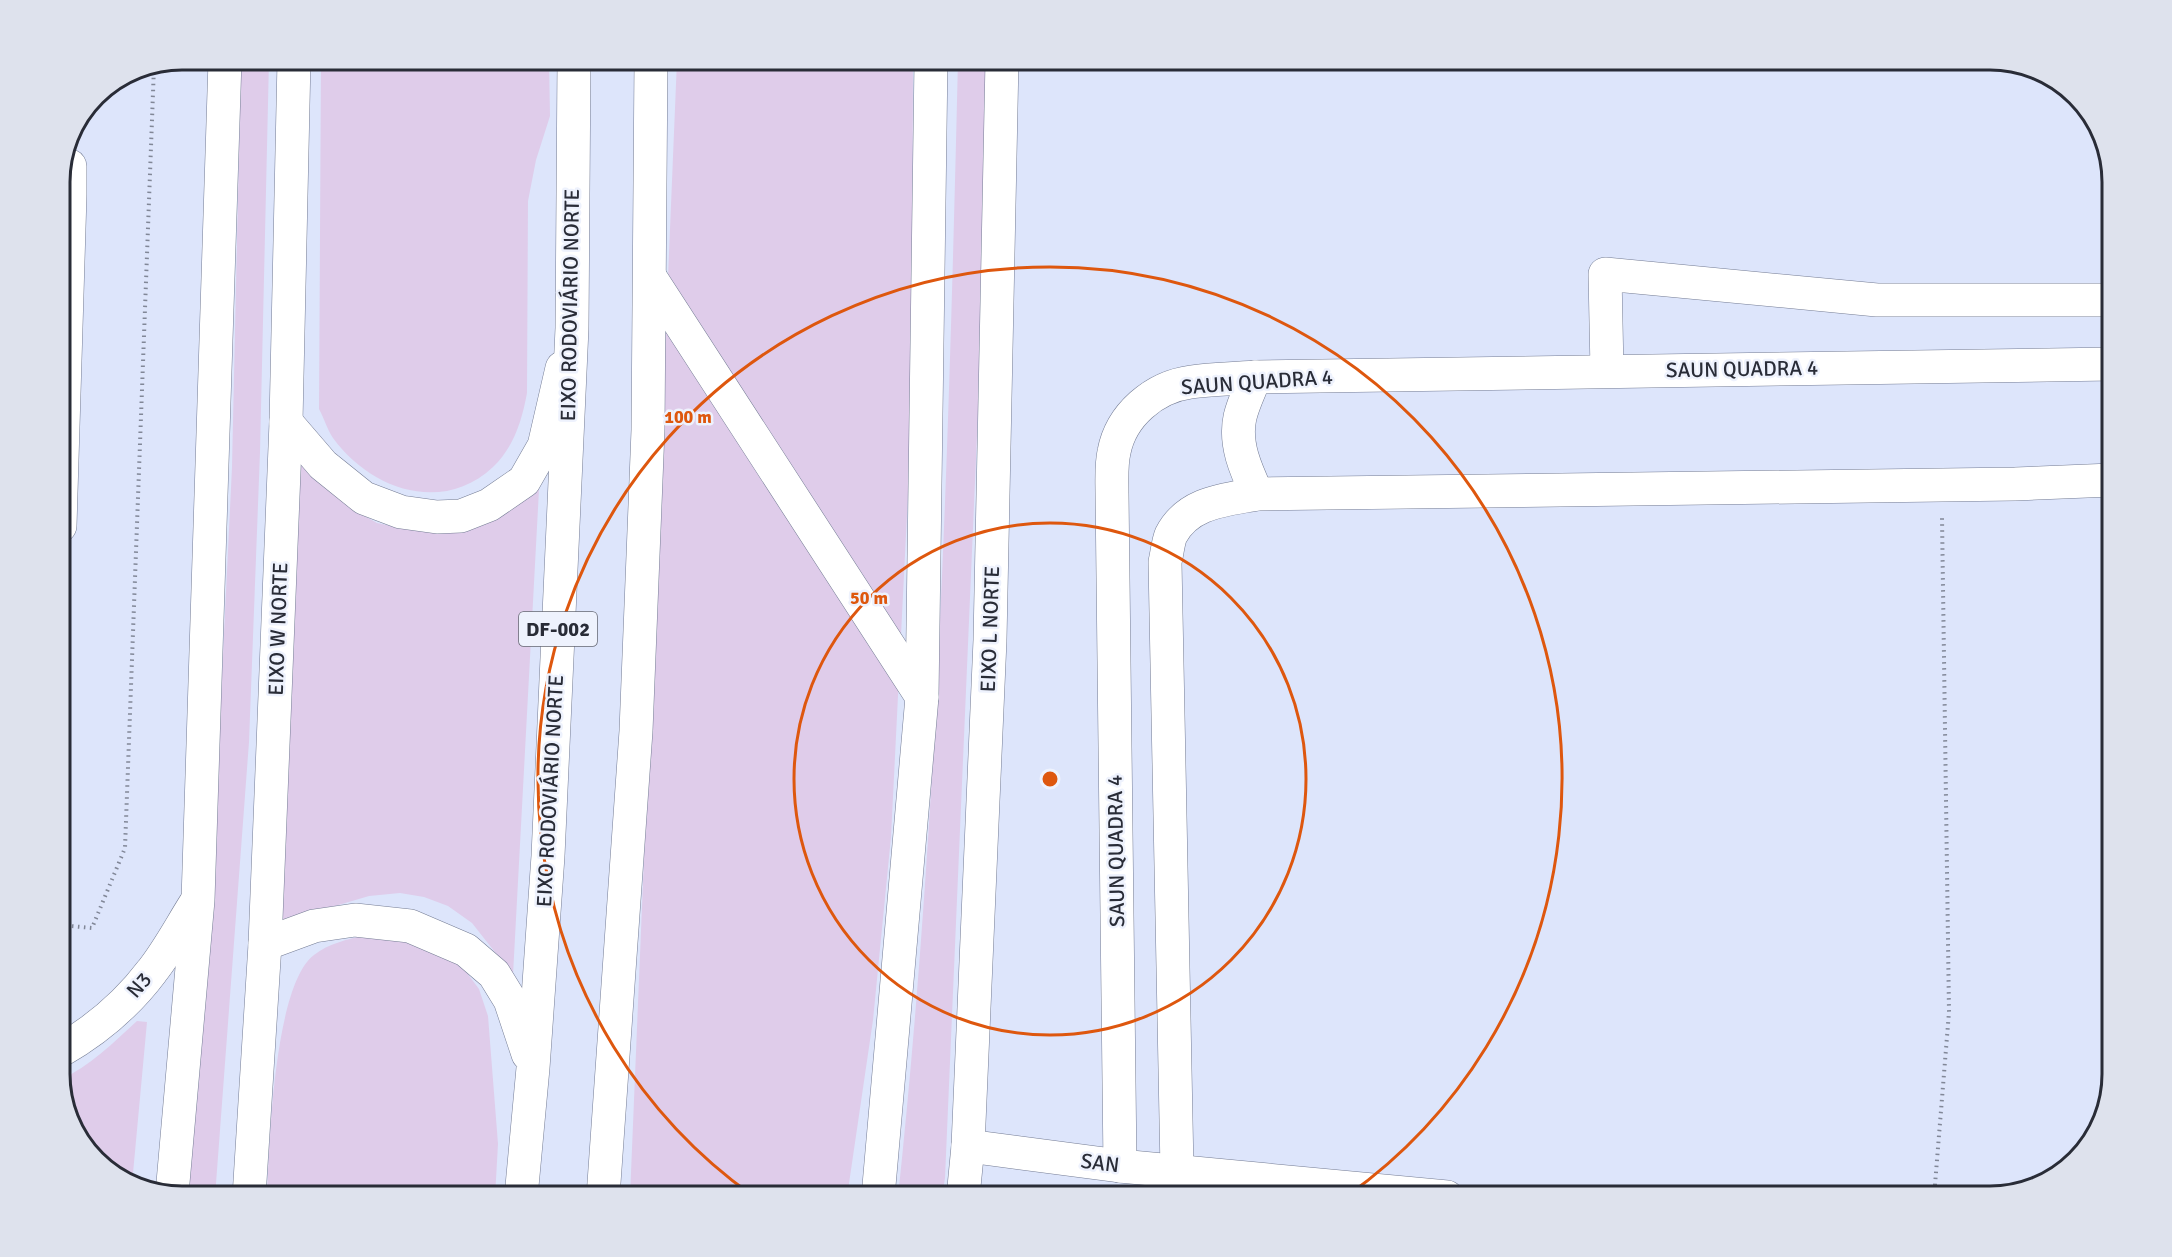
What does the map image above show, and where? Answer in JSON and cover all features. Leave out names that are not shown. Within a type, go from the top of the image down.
[{"type":"main road","points":[[173,1186],[198,900],[225,70]]},
{"type":"main road","name":"EIXO W NORTE","points":[[250,1186],[265,944],[286,422],[294,70]]},
{"type":"main road","name":"EIXO RODOVIÁRIO NORTE","points":[[522,1186],[548,856],[572,328],[574,70]]},
{"type":"main road","points":[[604,1186],[636,731],[648,430],[651,70]]},
{"type":"main road","points":[[879,1186],[922,697],[931,70]]},
{"type":"main road","name":"EIXO L NORTE","points":[[964,1186],[968,1146],[990,640],[1002,70]]},
{"type":"main road","points":[[1607,371],[1605,274],[1877,300],[2101,300]]},
{"type":"main road","points":[[650,277],[922,697]]},
{"type":"main road","points":[[286,422],[323,465],[364,498],[401,512],[437,517],[461,516],[489,505],[524,481],[544,446],[572,328]]},
{"type":"main road","name":"SAUN QUADRA 4","points":[[1120,1166],[1112,505],[1114,452],[1123,427],[1139,405],[1169,388],[1189,382],[1255,377],[2101,364]]},
{"type":"main road","points":[[1255,377],[1239,418],[1239,444],[1244,464],[1257,494]]},
{"type":"main road","points":[[1177,1170],[1165,562],[1171,536],[1184,518],[1203,504],[1257,494],[2101,480]]},
{"type":"main road","name":"N3","points":[[71,1043],[117,1010],[152,971],[198,900]]},
{"type":"main road","points":[[265,944],[314,926],[355,920],[410,926],[466,950],[494,974],[510,1000],[533,1068]]},
{"type":"main road","name":"SAN","points":[[968,1146],[1120,1166],[1337,1186]]},
{"type":"path","points":[[71,926],[93,928],[124,848],[154,74]]},
{"type":"path","points":[[1935,1186],[1949,1012],[1942,484]]},
{"type":"shaded area","points":[[241,70],[269,70],[260,452],[249,742],[216,1186],[187,1186],[216,801],[232,467]]},
{"type":"shaded area","points":[[321,70],[549,70],[550,116],[536,160],[528,201],[527,393],[520,423],[506,451],[493,467],[473,482],[452,490],[430,492],[408,490],[366,471],[348,456],[333,438],[319,409]]},
{"type":"shaded area","points":[[677,70],[913,70],[912,341],[908,494],[891,837],[873,1020],[849,1186],[630,1186]]},
{"type":"shaded area","points":[[958,70],[986,70],[978,412],[945,1178],[944,1186],[899,1186],[912,1055],[932,772],[946,487]]},
{"type":"shaded area","points":[[299,456],[354,510],[377,523],[406,529],[540,471],[513,975],[472,923],[448,906],[424,897],[400,893],[369,896],[325,909],[277,937]]},
{"type":"shaded area","points":[[365,935],[400,936],[455,957],[479,989],[488,1016],[498,1144],[496,1186],[268,1186],[276,1068],[290,998],[301,972],[314,955],[345,940]]},
{"type":"shaded area","points":[[137,1021],[147,1022],[133,1175],[109,1159],[89,1137],[76,1111],[73,1097],[71,1074],[110,1046]]}]
